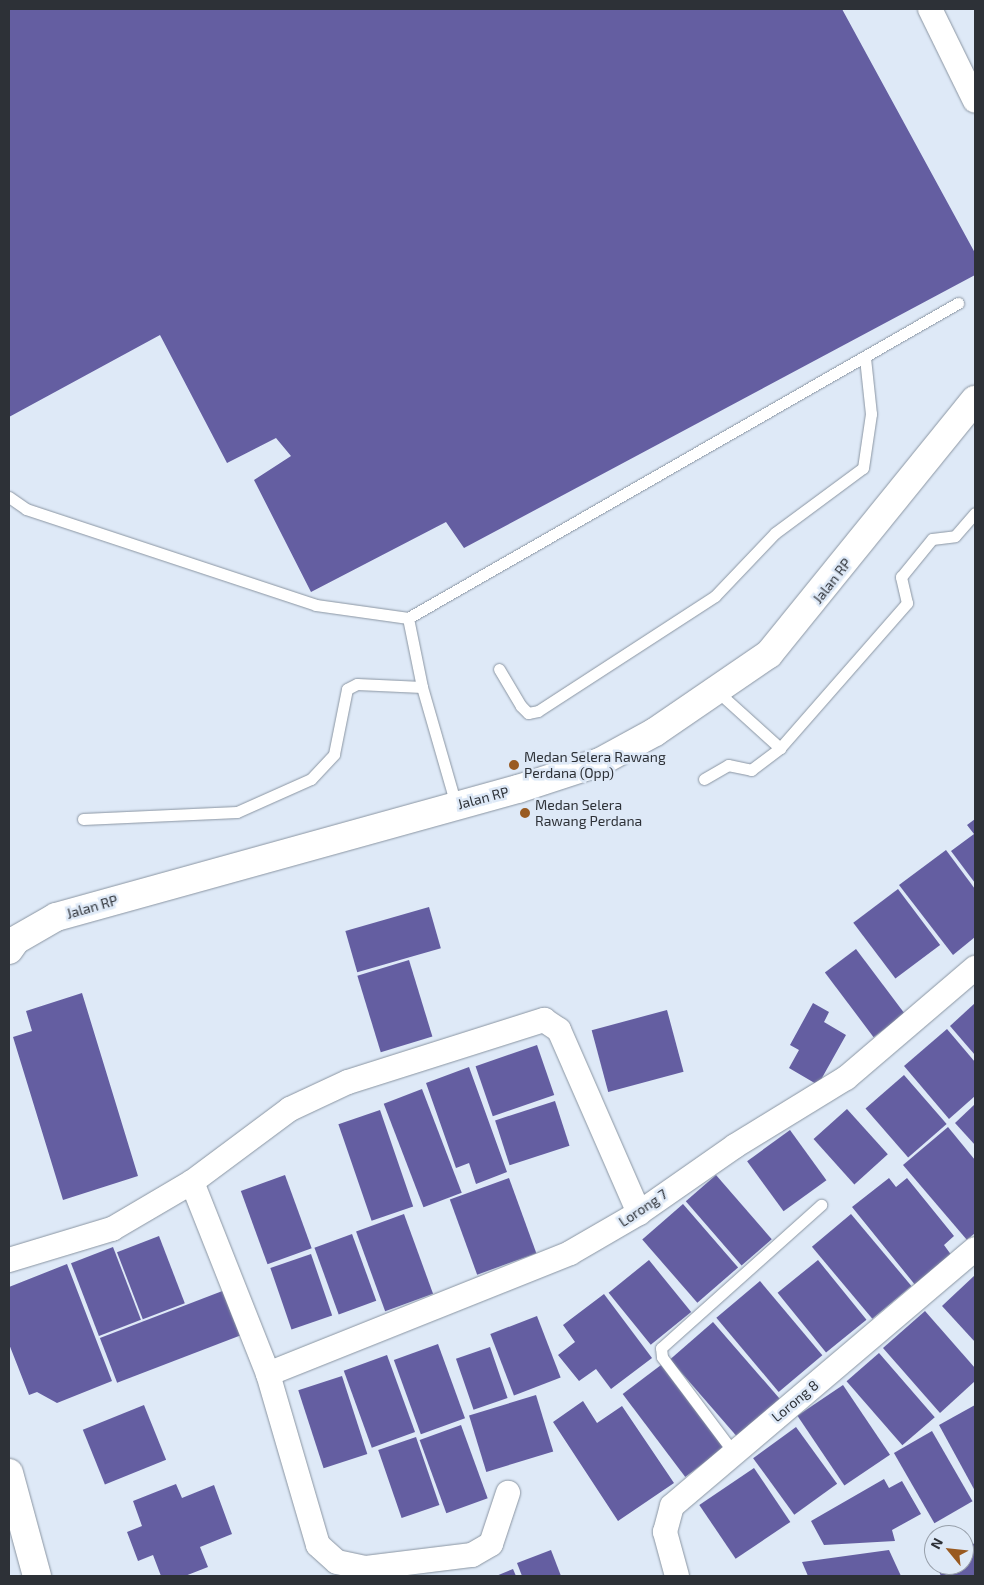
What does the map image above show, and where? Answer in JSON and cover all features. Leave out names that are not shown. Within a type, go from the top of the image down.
[{"type":"street","points":[[930,9],[975,101]]},
{"type":"street","name":"Jalan RP","points":[[9,950],[16,940],[56,917],[456,805],[600,762],[718,692],[769,654],[810,609],[975,400]]},
{"type":"street","name":"Lorong 7","points":[[268,1374],[570,1253],[639,1214],[735,1146],[846,1078],[975,968]]},
{"type":"street","points":[[9,1260],[112,1229],[192,1182],[290,1109],[348,1082],[544,1020],[559,1030],[639,1214]]},
{"type":"street","points":[[192,1182],[268,1374],[318,1545],[337,1562],[366,1568],[472,1555],[491,1544],[508,1493]]},
{"type":"street","name":"Lorong 8","points":[[677,1576],[665,1532],[672,1506],[975,1249]]},
{"type":"street","points":[[9,1473],[37,1576]]},
{"type":"lane","points":[[9,497],[26,509],[316,605],[408,618],[865,358],[958,303]]},
{"type":"lane","points":[[499,669],[528,713],[538,711],[715,596],[775,533],[863,468],[871,414],[865,358]]},
{"type":"lane","points":[[704,779],[728,766],[751,770],[780,748],[907,603],[901,577],[932,539],[955,536],[975,514]]},
{"type":"lane","points":[[408,618],[422,687],[456,805]]},
{"type":"lane","points":[[83,819],[238,812],[311,779],[334,754],[347,689],[357,684],[422,687]]},
{"type":"lane","points":[[718,692],[780,748]]},
{"type":"lane","points":[[734,1452],[662,1356],[661,1348],[821,1205]]},
{"type":"building","points":[[9,9],[842,9],[975,253],[975,275],[464,548],[446,522],[311,592],[254,480],[291,456],[276,438],[227,463],[160,335],[9,417]]},
{"type":"building","points":[[975,819],[975,883],[951,851],[974,834],[967,825]]},
{"type":"building","points":[[946,850],[975,889],[975,937],[953,955],[899,885]]},
{"type":"building","points":[[898,889],[940,945],[895,979],[853,923]]},
{"type":"building","points":[[429,907],[441,948],[357,972],[345,931]]},
{"type":"building","points":[[856,949],[905,1014],[874,1037],[825,972]]},
{"type":"building","points":[[409,960],[432,1037],[381,1052],[357,976]]},
{"type":"building","points":[[82,993],[138,1176],[63,1200],[13,1037],[32,1031],[26,1011]]},
{"type":"building","points":[[813,1003],[829,1012],[824,1022],[846,1035],[818,1085],[789,1068],[799,1050],[790,1045]]},
{"type":"building","points":[[975,1003],[975,1055],[950,1026]]},
{"type":"building","points":[[667,1010],[684,1072],[608,1092],[592,1030]]},
{"type":"building","points":[[947,1029],[975,1062],[975,1096],[949,1119],[904,1066]]},
{"type":"building","points":[[537,1045],[554,1095],[493,1116],[476,1066]]},
{"type":"building","points":[[469,1067],[507,1172],[476,1184],[469,1163],[456,1168],[426,1083]]},
{"type":"building","points":[[904,1075],[947,1124],[908,1158],[866,1108]]},
{"type":"building","points":[[422,1089],[462,1193],[424,1207],[384,1104]]},
{"type":"building","points":[[555,1101],[570,1146],[510,1165],[495,1120]]},
{"type":"building","points":[[975,1104],[975,1145],[955,1123]]},
{"type":"building","points":[[847,1109],[888,1154],[854,1184],[814,1139]]},
{"type":"building","points":[[380,1110],[413,1206],[372,1221],[338,1124]]},
{"type":"building","points":[[948,1127],[975,1160],[975,1233],[967,1240],[903,1165]]},
{"type":"building","points":[[790,1130],[826,1180],[784,1211],[747,1161]]},
{"type":"building","points":[[285,1175],[312,1248],[268,1264],[241,1191]]},
{"type":"building","points":[[716,1175],[772,1239],[742,1265],[686,1201]]},
{"type":"building","points":[[509,1178],[536,1253],[477,1275],[450,1200]]},
{"type":"building","points":[[889,1178],[896,1187],[907,1178],[954,1236],[944,1245],[952,1256],[916,1286],[852,1207]]},
{"type":"building","points":[[683,1204],[738,1267],[697,1303],[642,1239]]},
{"type":"building","points":[[404,1214],[433,1294],[385,1311],[356,1231]]},
{"type":"building","points":[[851,1214],[911,1286],[872,1319],[812,1247]]},
{"type":"building","points":[[352,1234],[376,1301],[339,1314],[314,1248]]},
{"type":"building","points":[[159,1236],[185,1303],[143,1319],[117,1252]]},
{"type":"building","points":[[113,1247],[141,1320],[99,1336],[71,1263]]},
{"type":"building","points":[[311,1254],[332,1315],[292,1329],[270,1268]]},
{"type":"building","points":[[649,1260],[691,1312],[651,1345],[609,1293]]},
{"type":"building","points":[[818,1260],[866,1320],[826,1353],[778,1293]]},
{"type":"building","points":[[67,1264],[112,1381],[57,1403],[37,1392],[29,1395],[9,1344],[9,1287]]},
{"type":"building","points":[[975,1275],[975,1342],[942,1306]]},
{"type":"building","points":[[760,1281],[822,1355],[779,1392],[716,1318]]},
{"type":"building","points":[[225,1290],[242,1335],[117,1383],[100,1338]]},
{"type":"building","points":[[604,1294],[652,1358],[611,1389],[596,1369],[579,1381],[558,1355],[575,1342],[563,1325]]},
{"type":"building","points":[[925,1311],[975,1368],[975,1381],[940,1413],[883,1348]]},
{"type":"building","points":[[537,1316],[561,1378],[514,1396],[490,1334]]},
{"type":"building","points":[[713,1322],[780,1399],[737,1436],[670,1359]]},
{"type":"building","points":[[438,1344],[465,1418],[421,1434],[394,1360]]},
{"type":"building","points":[[490,1347],[508,1398],[474,1410],[456,1359]]},
{"type":"building","points":[[879,1353],[935,1417],[902,1445],[847,1381]]},
{"type":"building","points":[[387,1355],[415,1432],[372,1448],[344,1371]]},
{"type":"building","points":[[661,1365],[724,1448],[685,1477],[623,1394]]},
{"type":"building","points":[[342,1376],[367,1454],[324,1468],[298,1390]]},
{"type":"building","points":[[843,1385],[890,1455],[844,1485],[797,1416]]},
{"type":"building","points":[[536,1395],[553,1451],[486,1472],[469,1415]]},
{"type":"building","points":[[583,1401],[597,1423],[622,1406],[674,1483],[618,1521],[553,1422]]},
{"type":"building","points":[[144,1405],[166,1460],[105,1484],[83,1430]]},
{"type":"building","points":[[975,1405],[975,1491],[939,1425]]},
{"type":"building","points":[[461,1425],[488,1498],[446,1513],[420,1440]]},
{"type":"building","points":[[796,1427],[837,1484],[794,1515],[753,1458]]},
{"type":"building","points":[[932,1431],[972,1501],[934,1523],[894,1453]]},
{"type":"building","points":[[416,1437],[439,1505],[402,1518],[378,1450]]},
{"type":"building","points":[[754,1468],[790,1522],[736,1559],[699,1505]]},
{"type":"building","points":[[884,1479],[889,1488],[902,1481],[921,1514],[892,1530],[895,1541],[824,1545],[811,1521]]},
{"type":"building","points":[[176,1484],[182,1498],[214,1485],[232,1534],[200,1547],[208,1567],[185,1576],[161,1576],[153,1555],[138,1561],[127,1532],[142,1526],[133,1501]]},
{"type":"building","points":[[974,1543],[975,1576],[941,1576],[974,1575]]},
{"type":"building","points":[[551,1550],[561,1576],[522,1576],[517,1563]]},
{"type":"building","points":[[889,1550],[901,1576],[808,1576],[802,1562]]},
{"type":"building","points":[[513,1569],[516,1576],[496,1576]]},
{"type":"place","name":"Medan Selera Rawang Perdana (Opp)","points":[[514,765]]},
{"type":"place","name":"Medan Selera Rawang Perdana","points":[[525,813]]}]
